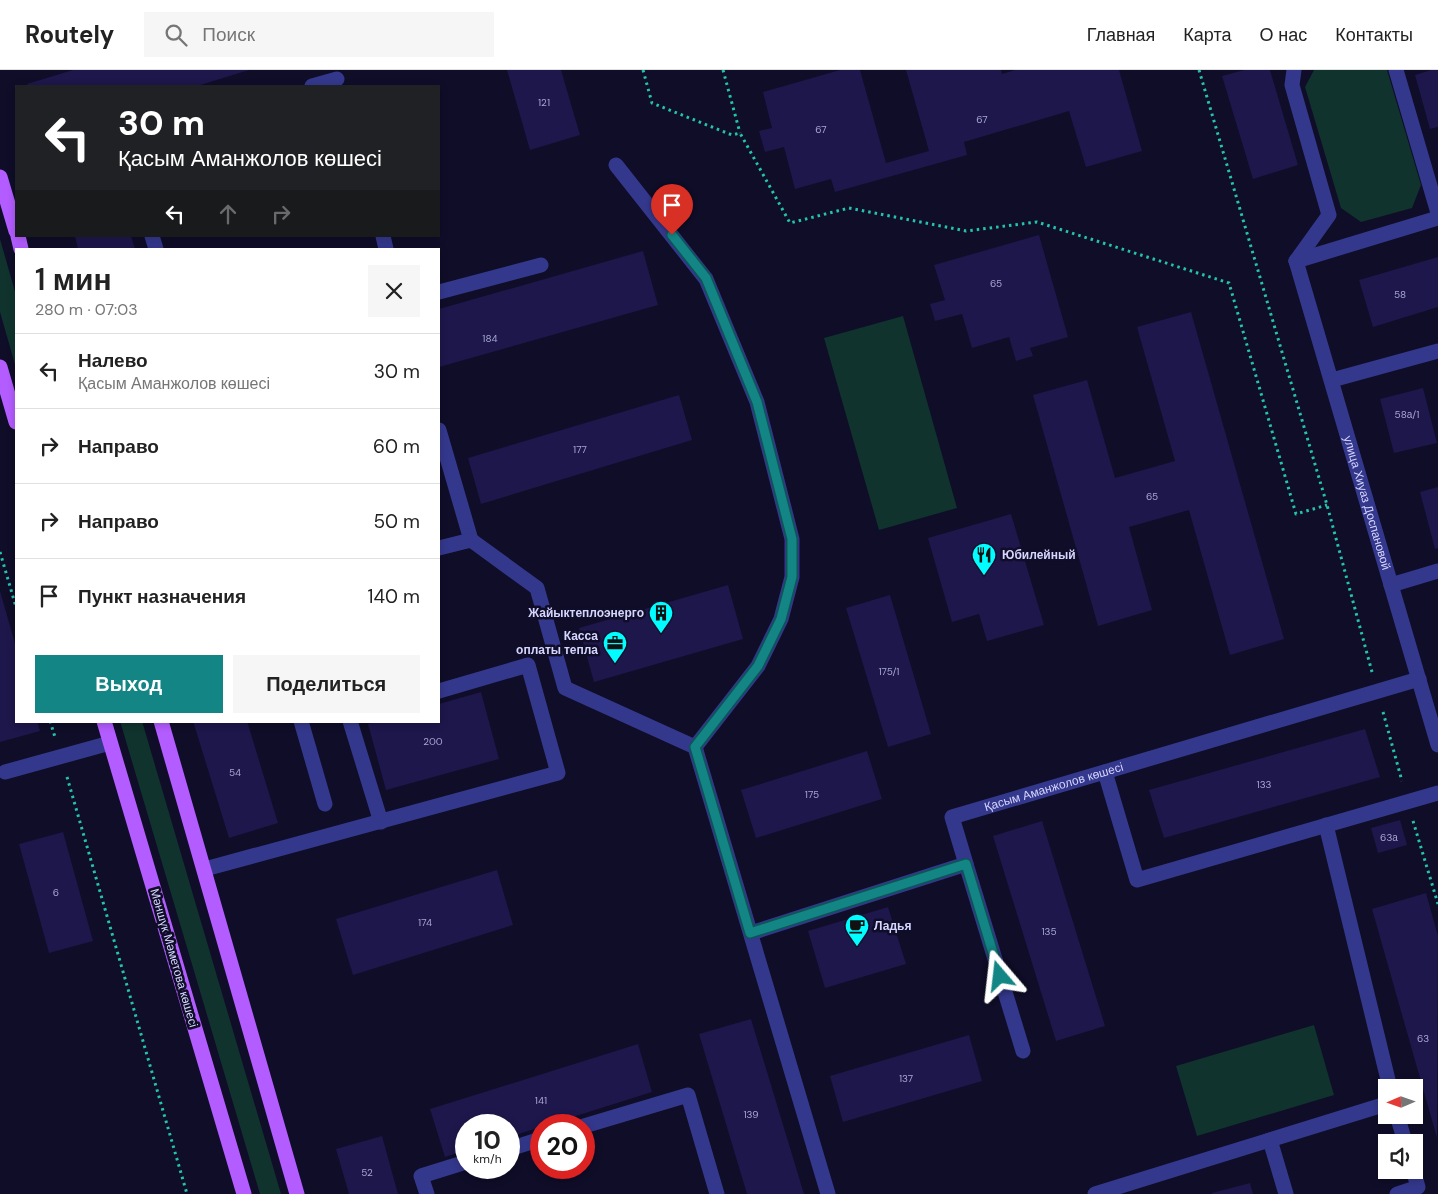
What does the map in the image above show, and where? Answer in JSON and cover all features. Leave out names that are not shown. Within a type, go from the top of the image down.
[{"type":"main road","points":[[0,176],[15,228]]},
{"type":"main road","points":[[0,367],[15,419]]},
{"type":"main road","name":"Мәншүк Мәметова көшесі","points":[[105,723],[244,1194]]},
{"type":"main road","points":[[162,723],[205,868],[297,1194]]},
{"type":"street","points":[[1294,70],[1292,85],[1329,215],[1296,261]]},
{"type":"street","points":[[1396,70],[1438,213]]},
{"type":"street","points":[[315,85],[337,78]]},
{"type":"street","points":[[616,165],[706,278],[757,402],[792,539],[792,577],[781,619],[758,666],[695,747]]},
{"type":"street","points":[[1296,261],[1438,218]]},
{"type":"street","name":"улица Хиуаз Доспановой","points":[[1296,261],[1438,745]]},
{"type":"street","points":[[440,292],[541,265]]},
{"type":"street","points":[[1332,380],[1438,351]]},
{"type":"street","points":[[440,434],[470,540],[537,588],[565,688],[695,747],[828,1194]]},
{"type":"street","points":[[440,548],[470,540]]},
{"type":"street","points":[[1391,585],[1438,571]]},
{"type":"street","points":[[205,868],[558,773],[528,665],[440,691]]},
{"type":"street","name":"Қасым Аманжолов көшесі","points":[[966,864],[952,817],[1419,679]]},
{"type":"street","points":[[302,723],[325,804]]},
{"type":"street","points":[[351,723],[381,822]]},
{"type":"street","points":[[5,772],[110,743]]},
{"type":"street","points":[[1105,772],[1137,880],[1438,793]]},
{"type":"street","points":[[1326,825],[1388,1079]]},
{"type":"street","points":[[750,933],[966,864],[1023,1051]]},
{"type":"street","points":[[595,1123],[688,1095],[717,1194]]},
{"type":"street","points":[[1096,1194],[1378,1106]]},
{"type":"street","points":[[1270,1140],[1286,1194]]},
{"type":"street","points":[[427,1194],[421,1176],[455,1165]]},
{"type":"street","points":[[1397,1194],[1418,1188],[1416,1179]]},
{"type":"path","points":[[642,70],[652,104],[732,135],[740,133]]},
{"type":"path","points":[[723,70],[740,133],[790,223],[849,208],[966,231],[1038,222],[1229,283],[1296,514],[1327,505]]},
{"type":"path","points":[[1199,70],[1327,505],[1377,690]]},
{"type":"path","points":[[0,552],[15,604]]},
{"type":"path","points":[[51,723],[187,1194]]},
{"type":"green space","points":[[1314,70],[1387,70],[1421,185],[1412,208],[1361,222],[1341,208],[1305,87]]},
{"type":"green space","points":[[0,239],[15,292],[15,364],[0,312]]},
{"type":"green space","points":[[903,316],[957,508],[879,530],[824,338]]},
{"type":"green space","points":[[121,723],[143,723],[281,1194],[260,1194]]},
{"type":"green space","points":[[1314,1025],[1334,1095],[1197,1136],[1176,1066]]},
{"type":"building","points":[[73,70],[249,70],[200,85],[27,84]]},
{"type":"building","points":[[507,70],[561,70],[580,135],[530,150]]},
{"type":"building","points":[[840,70],[860,70],[886,163],[929,151],[906,70],[1001,70],[1002,74],[1015,70],[1119,70],[1142,151],[1086,167],[1069,111],[964,142],[967,155],[835,192],[831,179],[795,189],[784,147],[765,152],[759,131],[772,128],[763,92]]},
{"type":"building","points":[[1244,70],[1270,70],[1298,165],[1253,179],[1222,76]]},
{"type":"building","points":[[1438,70],[1438,127],[1430,129],[1415,75]]},
{"type":"building","points":[[1039,235],[1068,337],[1030,348],[1033,356],[1016,361],[1009,337],[972,348],[962,314],[935,321],[930,304],[945,300],[934,265]]},
{"type":"building","points":[[75,237],[131,237],[135,248],[78,248]]},
{"type":"building","points":[[643,251],[658,305],[440,367],[440,309]]},
{"type":"building","points":[[1438,257],[1438,307],[1373,327],[1359,280]]},
{"type":"building","points":[[1191,312],[1284,639],[1230,655],[1189,510],[1129,527],[1152,610],[1098,626],[1033,395],[1087,380],[1115,478],[1175,461],[1137,327]]},
{"type":"building","points":[[1423,388],[1437,443],[1394,453],[1380,399]]},
{"type":"building","points":[[679,395],[692,440],[481,504],[468,458]]},
{"type":"building","points":[[1438,487],[1438,548],[1435,549],[1420,492]]},
{"type":"building","name":"Юбилейный","points":[[1011,514],[1044,625],[987,641],[979,614],[952,622],[928,538]]},
{"type":"building","name":"Жайыктеплоэнерго","points":[[728,585],[743,639],[594,682],[579,628]]},
{"type":"building","points":[[0,591],[15,644],[15,723],[38,723],[40,731],[0,742]]},
{"type":"building","points":[[890,595],[931,734],[888,747],[846,608]]},
{"type":"building","points":[[481,692],[499,759],[386,790],[368,724],[440,723],[440,704]]},
{"type":"building","points":[[194,723],[248,723],[278,823],[229,838]]},
{"type":"building","points":[[1365,729],[1380,777],[1164,838],[1149,790]]},
{"type":"building","points":[[867,751],[882,799],[756,838],[741,790]]},
{"type":"building","points":[[1400,820],[1407,845],[1378,853],[1371,828]]},
{"type":"building","points":[[1042,821],[1105,1026],[1056,1041],[993,836]]},
{"type":"building","points":[[63,832],[93,941],[49,953],[19,844]]},
{"type":"building","points":[[497,870],[513,925],[353,975],[336,919]]},
{"type":"building","points":[[1426,893],[1438,936],[1437,1138],[1423,1089],[1423,1079],[1420,1079],[1372,909]]},
{"type":"building","name":"Ладья","points":[[888,907],[906,964],[825,988],[808,931]]},
{"type":"building","points":[[751,1019],[804,1194],[747,1194],[699,1034]]},
{"type":"building","points":[[969,1035],[982,1081],[843,1122],[830,1076]]},
{"type":"building","points":[[638,1044],[652,1092],[582,1114],[530,1114],[530,1130],[520,1134],[520,1114],[455,1114],[455,1154],[445,1157],[430,1109]]},
{"type":"building","points":[[382,1136],[398,1194],[349,1194],[336,1149]]},
{"type":"building","points":[[1250,1183],[1253,1194],[1212,1194],[1212,1193]]},
{"type":"place","name":"Юбилейный","points":[[984,576]]},
{"type":"place","name":"Жайыктеплоэнерго","points":[[661,634]]},
{"type":"place","name":"Касса оплаты тепла","points":[[615,664]]},
{"type":"place","name":"Ладья","points":[[857,947]]},
{"type":"route","points":[[672,235],[706,278],[757,402],[792,539],[792,577],[781,619],[758,666],[695,747],[750,933],[966,864],[1000,976]]}]
